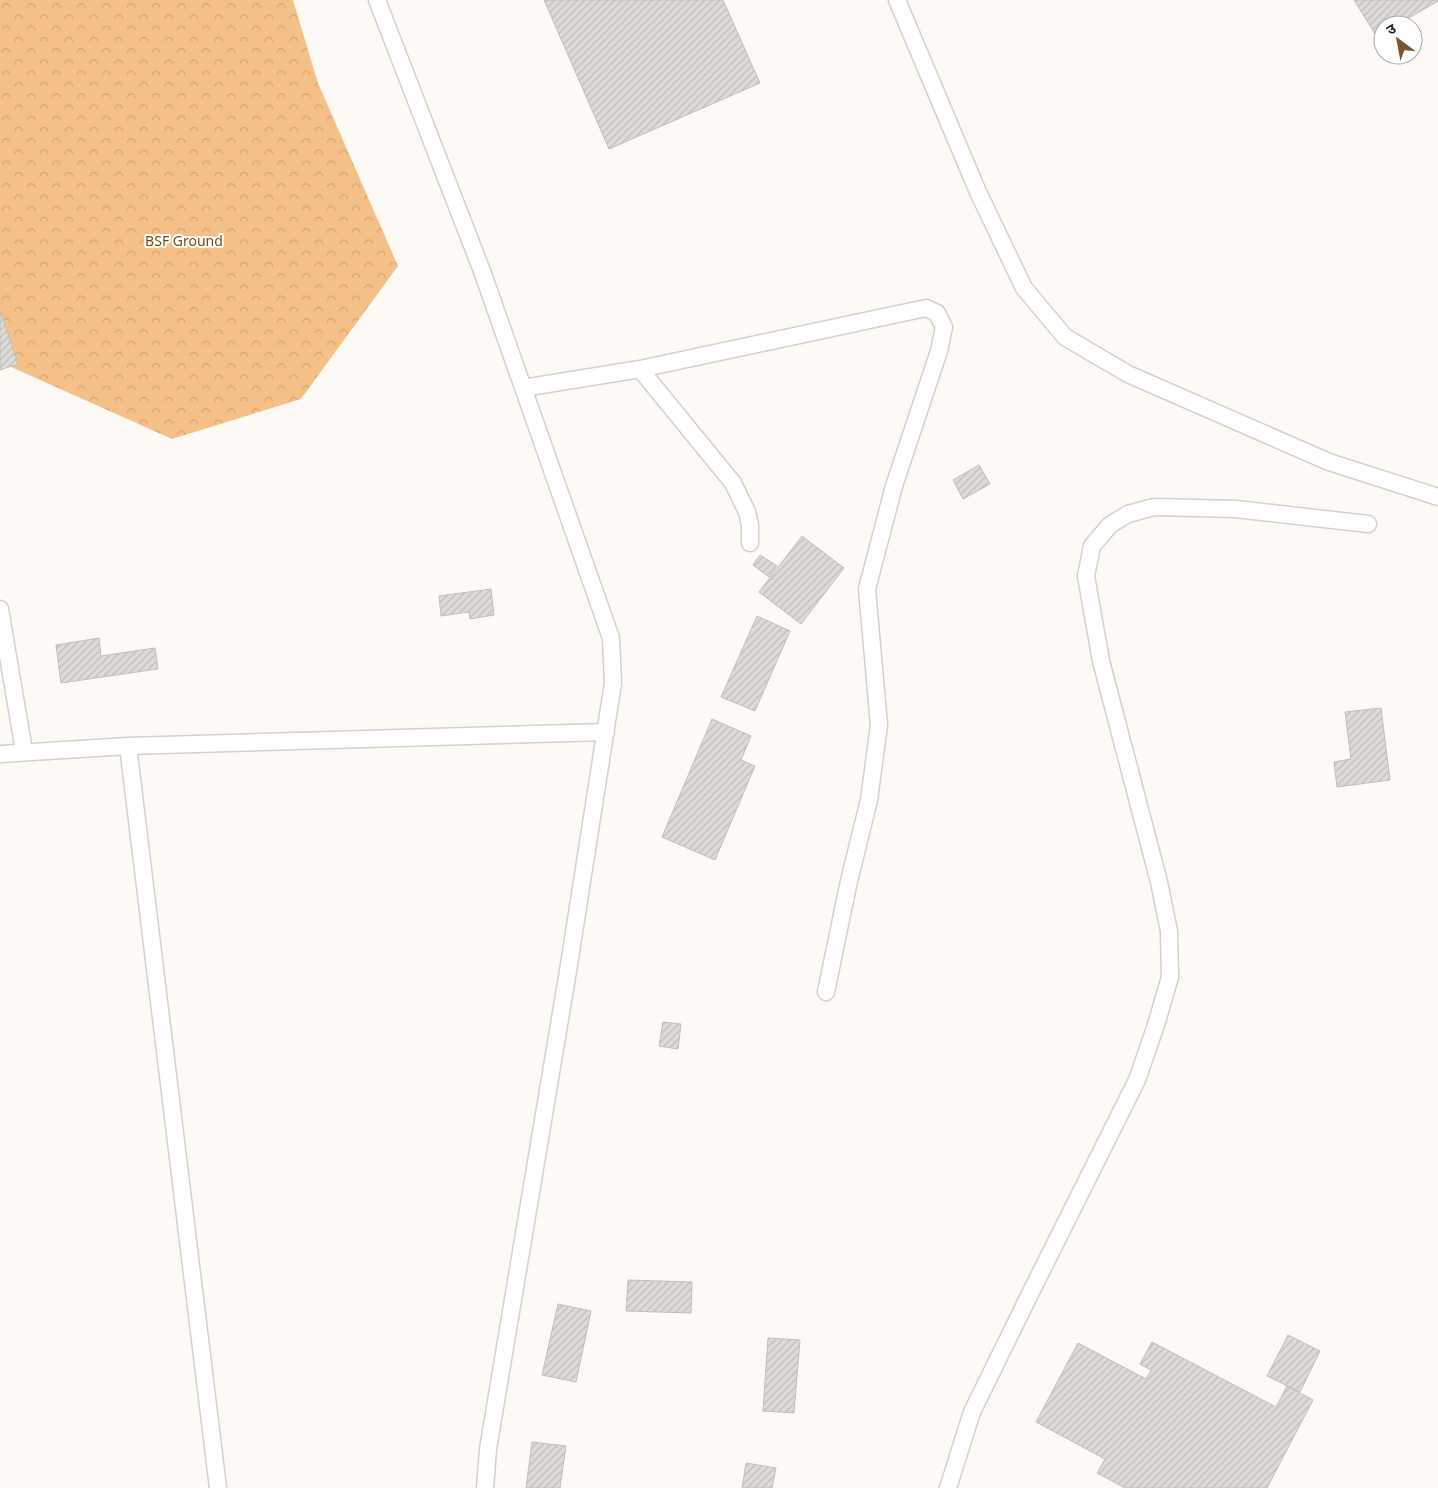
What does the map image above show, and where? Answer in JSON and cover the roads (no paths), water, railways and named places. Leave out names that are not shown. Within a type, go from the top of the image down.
[{"type":"lane","points":[[377,0],[482,271],[611,638],[613,683],[606,732],[488,1449],[485,1488]]},
{"type":"lane","points":[[897,0],[978,192],[1024,288],[1065,337],[1128,374],[1330,462],[1438,497]]},
{"type":"lane","points":[[523,388],[640,369],[926,308],[938,313],[944,327],[939,350],[894,486],[867,589],[879,725],[869,800],[849,881],[826,992]]},
{"type":"lane","points":[[640,369],[733,484],[747,512],[750,525],[750,543]]},
{"type":"lane","points":[[948,1488],[972,1412],[1137,1080],[1170,977],[1169,931],[1159,882],[1101,661],[1086,576],[1092,546],[1110,525],[1128,514],[1154,507],[1236,509],[1368,524]]},
{"type":"lane","points":[[0,609],[24,751]]},
{"type":"lane","points":[[0,754],[128,746],[606,732]]},
{"type":"lane","points":[[128,746],[218,1488]]},
{"type":"park label","name":"BSF Ground","points":[[184,241]]}]
